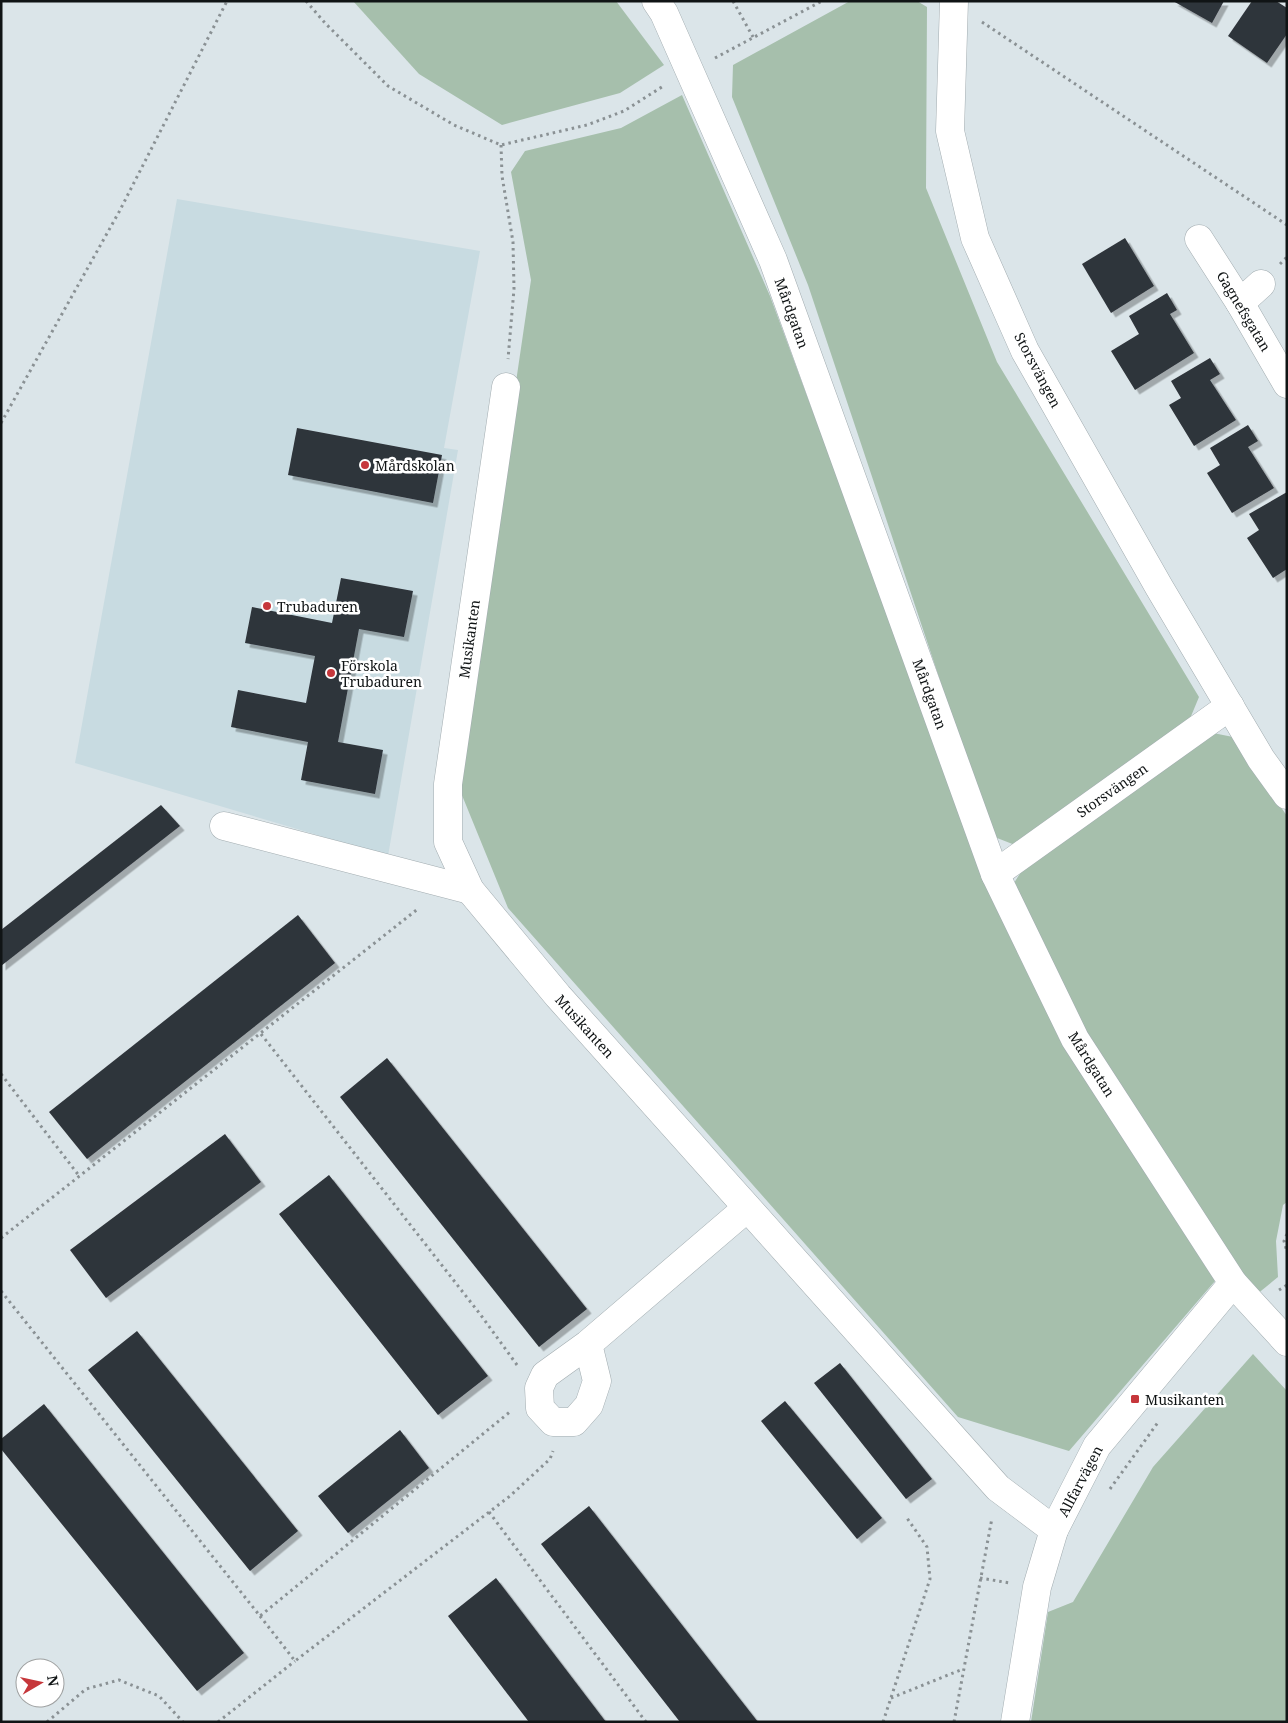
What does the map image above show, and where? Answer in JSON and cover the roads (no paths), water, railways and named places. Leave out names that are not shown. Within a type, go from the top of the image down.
[{"type":"street","name":"Mårdgatan","points":[[656,1],[668,22],[773,260],[995,874],[1075,1039],[1233,1283],[1287,1342]]},
{"type":"street","name":"Storsvängen","points":[[954,2],[950,131],[975,238],[1025,350],[1159,587],[1261,759],[1287,795]]},
{"type":"street","name":"Gagnefsgatan","points":[[1199,239],[1240,303],[1287,384]]},
{"type":"street","points":[[1240,303],[1262,284]]},
{"type":"street","name":"Musikanten","points":[[506,387],[448,784],[448,842],[460,887],[998,1488],[1054,1530]]},
{"type":"street","name":"Storsvängen","points":[[995,874],[1230,706]]},
{"type":"street","points":[[224,826],[460,887]]},
{"type":"street","points":[[588,1344],[597,1381],[589,1405],[574,1422],[553,1422],[540,1408],[538,1393],[545,1375],[588,1344],[747,1208]]},
{"type":"street","name":"Allfarvägen","points":[[1015,1722],[1037,1586],[1054,1530],[1097,1446],[1233,1283]]},
{"type":"place","name":"Mårdskolan","points":[[365,465]]},
{"type":"place","name":"Trubaduren","points":[[267,606]]},
{"type":"place","name":"Förskola Trubaduren","points":[[331,673]]},
{"type":"place","name":"Musikanten","points":[[1135,1399]]}]
